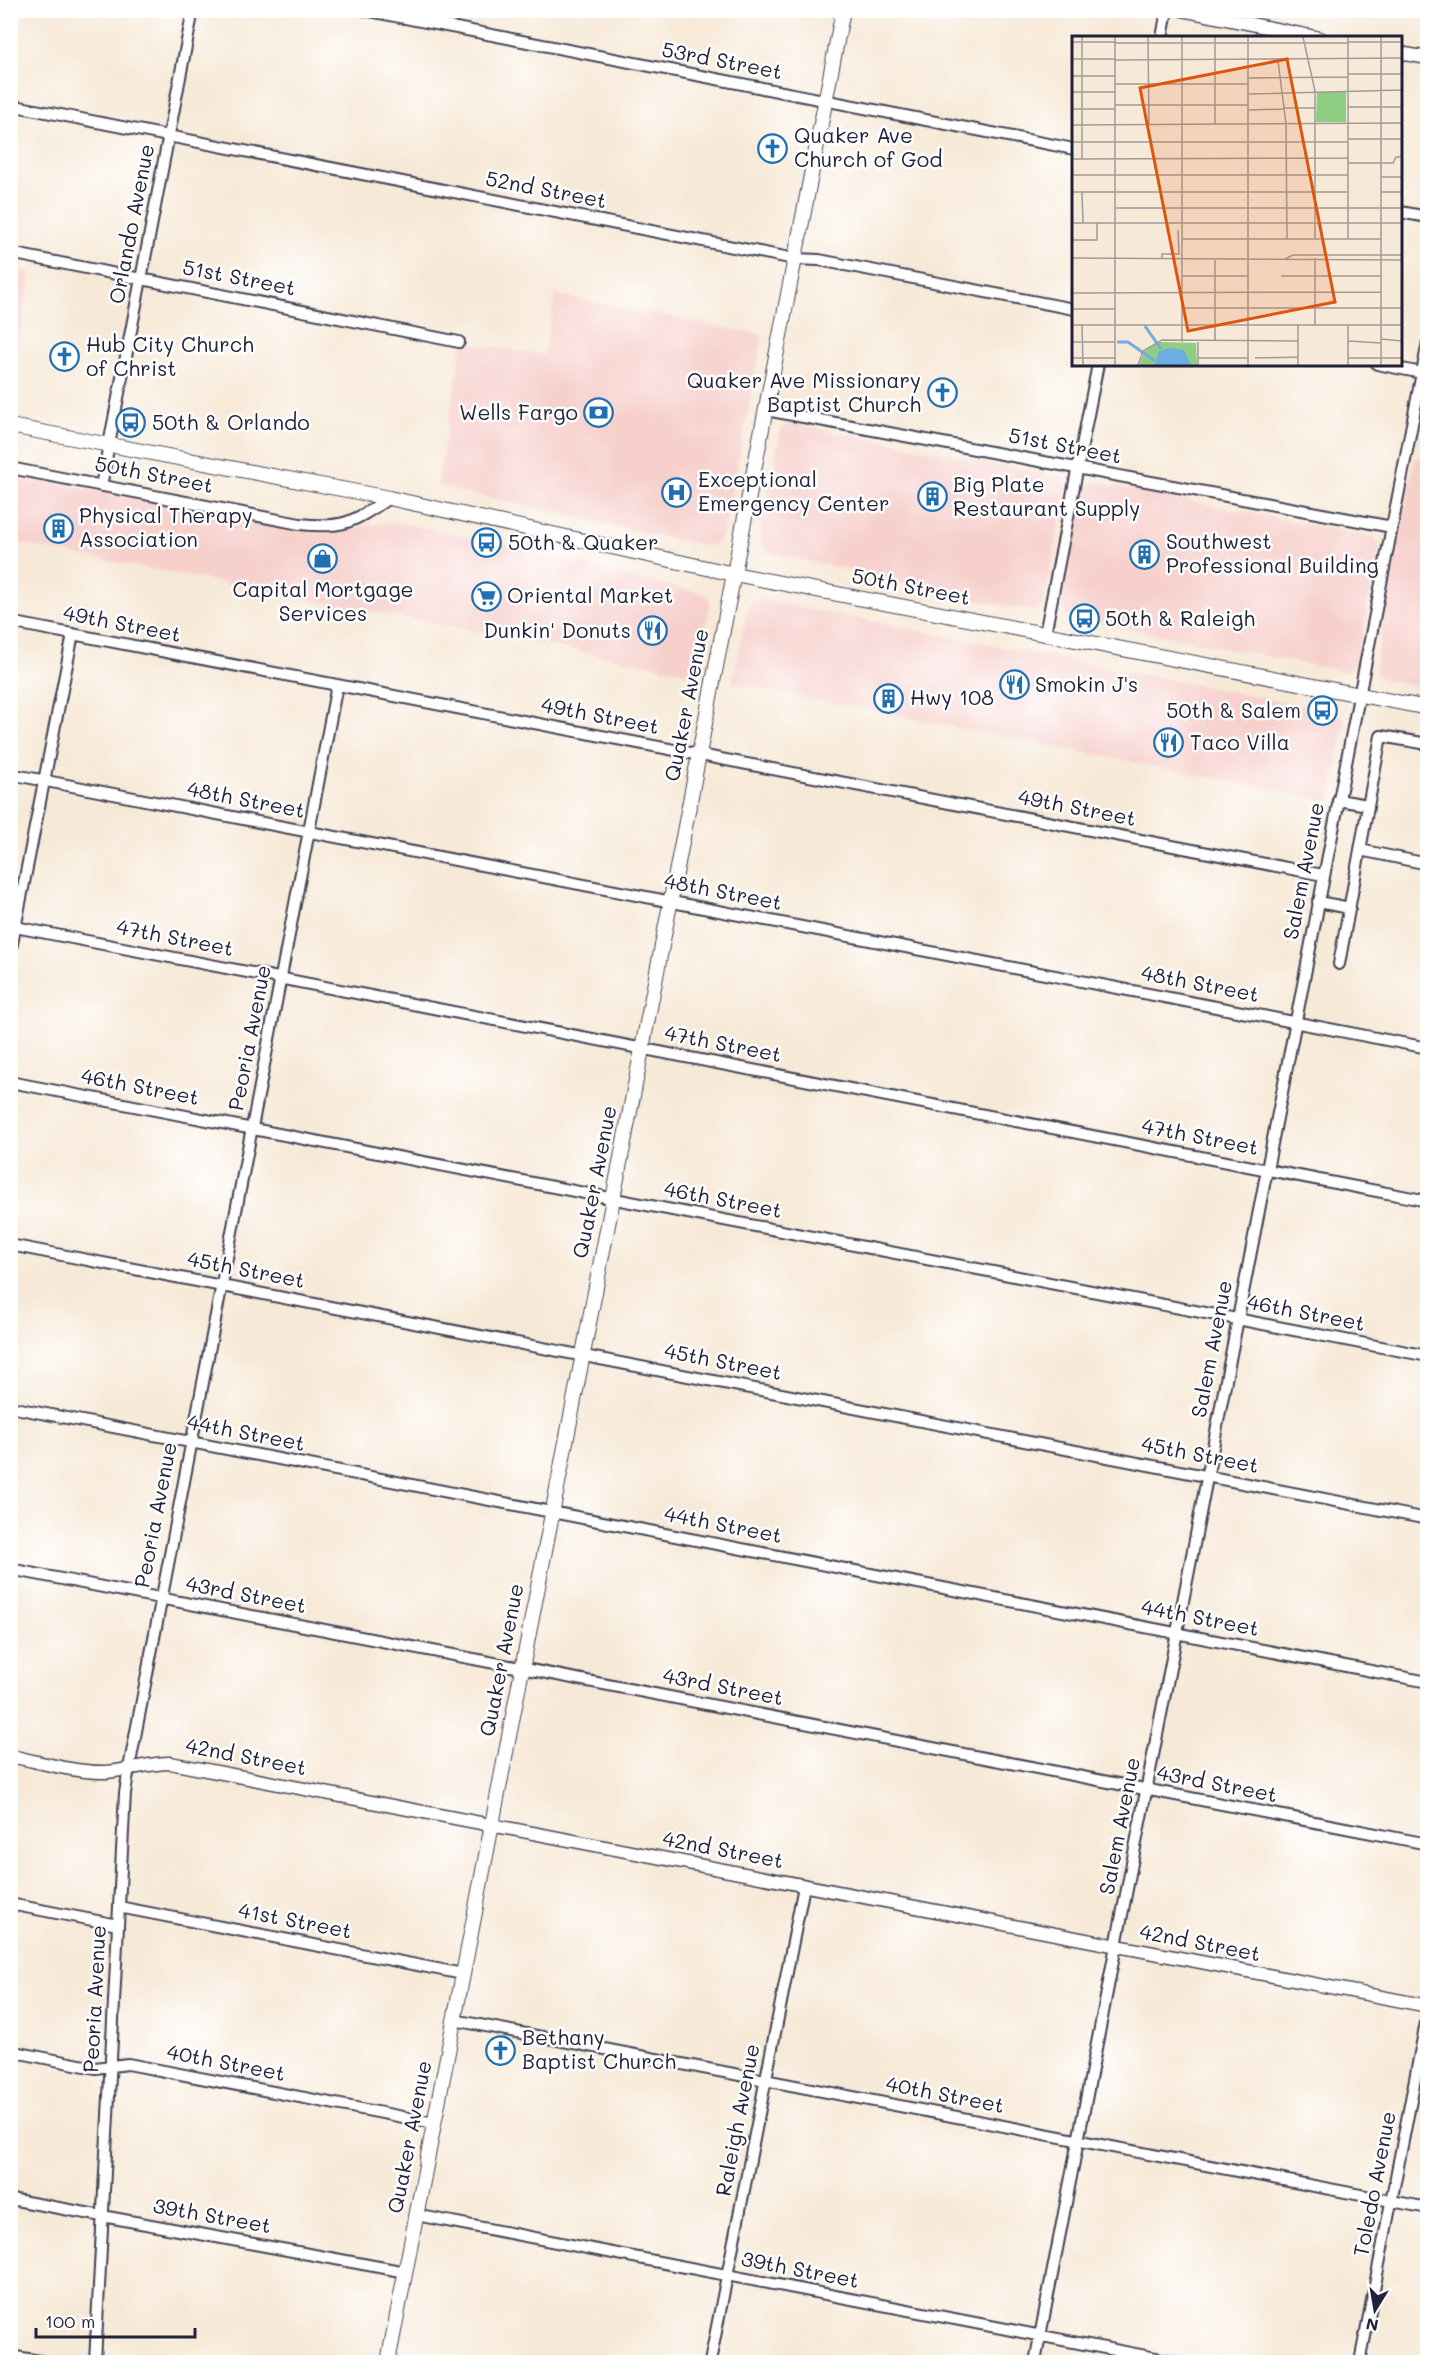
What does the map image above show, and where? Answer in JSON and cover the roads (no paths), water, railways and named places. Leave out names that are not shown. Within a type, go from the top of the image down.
[{"type":"main road","name":"Quaker Avenue","points":[[388,2362],[843,10]]},
{"type":"main road","name":"50th Street","points":[[10,426],[389,498],[734,574],[1428,708]]},
{"type":"street","name":"Orlando Avenue","points":[[101,486],[193,10]]},
{"type":"street","name":"53rd Street","points":[[364,10],[1072,148]]},
{"type":"street","points":[[1162,36],[1167,10]]},
{"type":"street","points":[[1182,10],[1310,36]]},
{"type":"street","points":[[1402,53],[1428,58]]},
{"type":"street","name":"52nd Street","points":[[10,105],[795,259],[819,260],[1072,309]]},
{"type":"street","points":[[1402,212],[1428,217]]},
{"type":"street","name":"51st Street","points":[[10,253],[459,342]]},
{"type":"street","name":"Salem Avenue","points":[[1035,2362],[1358,695],[1425,373],[1428,342]]},
{"type":"street","points":[[1045,634],[1098,366]]},
{"type":"street","points":[[1388,366],[1425,373]]},
{"type":"street","name":"51st Street","points":[[766,410],[1392,527]]},
{"type":"street","name":"50th Street","points":[[10,468],[300,524],[326,527],[342,525],[358,519],[389,498]]},
{"type":"street","name":"49th Street","points":[[10,622],[1323,875]]},
{"type":"street","points":[[10,954],[13,927],[73,634]]},
{"type":"street","name":"Peoria Avenue","points":[[95,2362],[125,1793],[160,1598],[337,685]]},
{"type":"street","points":[[1340,964],[1381,736],[1428,744]]},
{"type":"street","name":"48th Street","points":[[10,774],[1428,1048]]},
{"type":"street","points":[[1338,800],[1368,805]]},
{"type":"street","points":[[1360,850],[1428,864]]},
{"type":"street","points":[[1318,902],[1350,908]]},
{"type":"street","name":"47th Street","points":[[13,927],[1428,1201]]},
{"type":"street","name":"46th Street","points":[[10,1082],[1428,1356]]},
{"type":"street","name":"45th Street","points":[[10,1245],[1428,1519]]},
{"type":"street","name":"44th Street","points":[[10,1407],[1428,1682]]},
{"type":"street","name":"43rd Street","points":[[10,1569],[1428,1844]]},
{"type":"street","name":"42nd Street","points":[[10,1756],[93,1772],[109,1772],[150,1763],[170,1763],[1428,2007]]},
{"type":"street","name":"Raleigh Avenue","points":[[711,2362],[804,1886]]},
{"type":"street","points":[[10,1904],[118,1925]]},
{"type":"street","name":"41st Street","points":[[119,1907],[463,1974]]},
{"type":"street","name":"Toledo Avenue","points":[[1360,2362],[1428,2012]]},
{"type":"street","name":"40th Street","points":[[454,2020],[1428,2208]]},
{"type":"street","name":"40th Street","points":[[10,2051],[95,2068],[128,2064],[434,2123]]},
{"type":"street","name":"39th Street","points":[[10,2199],[406,2272]]},
{"type":"street","name":"39th Street","points":[[416,2215],[1177,2362]]},
{"type":"street","points":[[10,2356],[46,2362]]},
{"type":"place","name":"Quaker Ave Church of God","points":[[773,148]]},
{"type":"place","name":"Hub City Church of Christ","points":[[65,357]]},
{"type":"place","name":"Quaker Ave Missionary Baptist Church","points":[[942,393]]},
{"type":"place","name":"Wells Fargo","points":[[599,413]]},
{"type":"place","name":"50th & Orlando","points":[[131,423]]},
{"type":"place","name":"Exceptional Emergency Center","points":[[677,492]]},
{"type":"place","name":"Big Plate Restaurant Supply","points":[[932,497]]},
{"type":"place","name":"Physical Therapy Association","points":[[58,528]]},
{"type":"place","name":"50th & Quaker","points":[[487,543]]},
{"type":"place","name":"Southwest Professional Building","points":[[1145,554]]},
{"type":"place","name":"Capital Mortgage Services","points":[[323,559]]},
{"type":"place","name":"Oriental Market","points":[[486,596]]},
{"type":"place","name":"50th & Raleigh","points":[[1084,619]]},
{"type":"place","name":"Dunkin' Donuts","points":[[652,631]]},
{"type":"place","name":"Smokin J's","points":[[1014,685]]},
{"type":"place","name":"Hwy 108","points":[[889,698]]},
{"type":"place","name":"50th & Salem","points":[[1322,711]]},
{"type":"place","name":"Taco Villa","points":[[1169,743]]},
{"type":"place","name":"Bethany Baptist Church","points":[[501,2050]]}]
